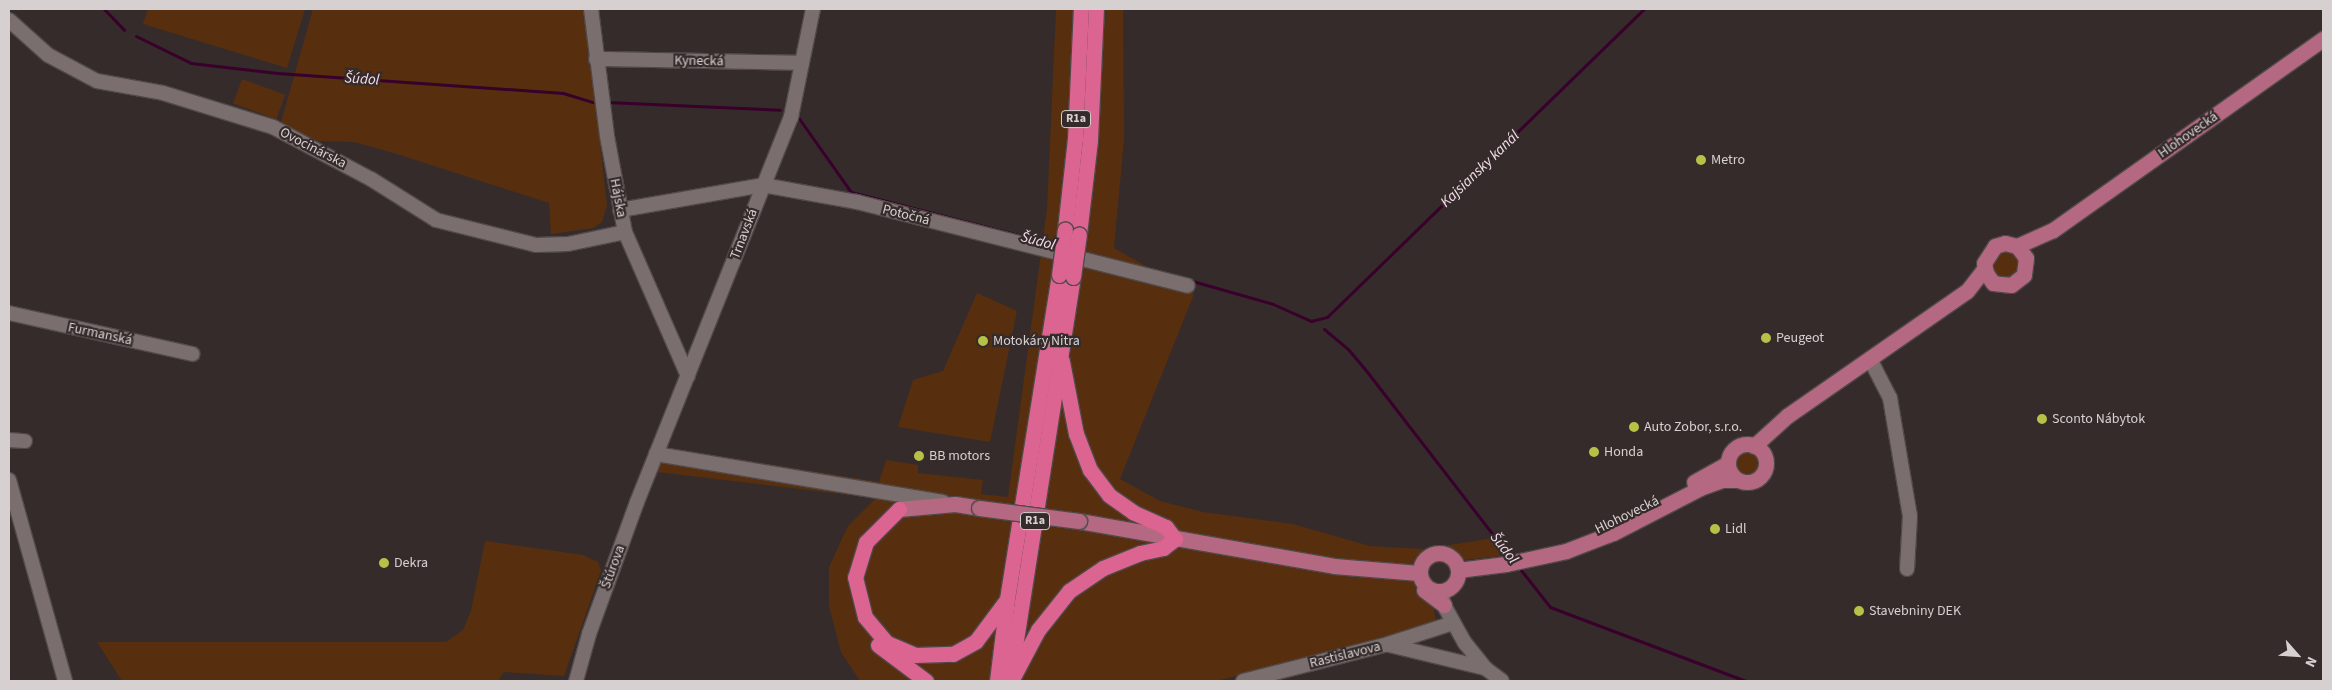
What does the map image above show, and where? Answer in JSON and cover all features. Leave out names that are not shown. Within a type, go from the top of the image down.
[{"type":"highway","name":"R1a","points":[[1072,232],[1081,9]]},
{"type":"highway","name":"R1a","points":[[997,681],[1007,599],[1090,140],[1096,9]]},
{"type":"highway","name":"R1a","points":[[1010,681],[1062,361],[1066,276]]},
{"type":"highway","points":[[1010,681],[1038,630],[1068,591],[1103,568],[1133,555],[1163,548],[1175,539],[1166,527],[1133,512],[1115,499],[1090,470],[1076,434],[1062,361]]},
{"type":"highway","points":[[899,509],[866,542],[855,577],[865,617],[887,643],[915,655],[953,654],[976,641],[1007,599]]},
{"type":"highway","points":[[899,509],[882,516],[860,539],[850,564],[850,591],[856,614],[871,639],[926,681]]},
{"type":"main road","name":"Hlohovecká","points":[[1759,450],[1787,416],[1966,291],[1984,268],[1985,258],[1995,246],[2005,243],[2017,246],[2053,230],[2323,39]]},
{"type":"main road","name":"Hlohovecká","points":[[1966,291],[1993,282],[2005,286],[2016,283],[2024,275],[2027,264],[2053,230]]},
{"type":"main road","points":[[2017,246],[2027,264]]},
{"type":"main road","points":[[1984,268],[1993,282]]},
{"type":"main road","points":[[1737,447],[1759,450],[1766,466],[1762,475],[1748,482],[1737,480],[1730,472],[1728,463],[1737,447]]},
{"type":"main road","name":"Hlohovecká","points":[[1522,560],[1618,520],[1728,463]]},
{"type":"main road","name":"Hlohovecká","points":[[1522,560],[1566,551],[1650,515],[1700,488],[1722,480],[1737,480]]},
{"type":"main road","points":[[899,509],[955,504],[1079,521],[1334,566],[1419,573]]},
{"type":"main road","points":[[1436,552],[1452,557],[1458,570],[1454,583],[1442,598],[1426,587],[1419,573],[1423,560],[1436,552]]},
{"type":"main road","points":[[1458,570],[1522,560]]},
{"type":"main road","points":[[1398,572],[1442,598]]},
{"type":"street","name":"Hájska","points":[[590,9],[596,59],[625,232],[688,376]]},
{"type":"street","name":"Trnavská","points":[[656,454],[791,117],[813,9]]},
{"type":"street","name":"Ovocinárska","points":[[9,20],[35,46],[97,81],[162,93],[273,127],[371,178],[436,220],[536,245],[578,242],[625,232]]},
{"type":"street","name":"Kynecká","points":[[596,59],[802,63]]},
{"type":"street","name":"Potočná","points":[[620,210],[763,185],[857,202],[1188,286]]},
{"type":"street","name":"Furmanská","points":[[9,313],[192,354]]},
{"type":"street","points":[[1870,359],[1890,398],[1910,516],[1907,569]]},
{"type":"street","points":[[9,440],[25,441]]},
{"type":"street","points":[[656,454],[955,504]]},
{"type":"street","name":"Štúrova","points":[[576,681],[598,607],[656,454]]},
{"type":"street","points":[[9,480],[65,681]]},
{"type":"street","points":[[892,493],[899,509]]},
{"type":"street","points":[[1442,598],[1453,623],[1485,668],[1502,681]]},
{"type":"street","name":"Rastislavova","points":[[1243,681],[1388,644],[1453,623]]},
{"type":"street","name":"Rastislavova","points":[[1388,644],[1485,668]]},
{"type":"shaded area","points":[[148,9],[305,9],[287,68],[143,24]]},
{"type":"shaded area","points":[[313,9],[585,9],[607,205],[602,222],[593,228],[551,234],[549,203],[397,154],[354,142],[319,141],[280,126]]},
{"type":"shaded area","points":[[1056,9],[1123,9],[1124,139],[1114,248],[1194,294],[1120,479],[1160,501],[1203,512],[1293,524],[1370,546],[1424,549],[1494,538],[1500,556],[1427,564],[1436,623],[1216,681],[860,681],[841,652],[829,606],[829,567],[848,526],[876,498],[641,470],[651,445],[879,482],[886,460],[918,465],[918,473],[983,480],[981,494],[1008,497],[1047,209]]},
{"type":"shaded area","points":[[242,79],[285,95],[276,119],[233,103]]},
{"type":"shaded area","points":[[2006,251],[2015,255],[2019,264],[2015,273],[2006,277],[1997,273],[1993,264],[1997,255]]},
{"type":"shaded area","name":"Motokáry Nitra","points":[[977,293],[1017,311],[990,442],[898,427],[913,380],[943,371]]},
{"type":"shaded area","points":[[1747,452],[1756,455],[1759,464],[1756,473],[1747,476],[1738,473],[1735,464],[1738,455]]},
{"type":"shaded area","points":[[485,541],[583,555],[598,562],[601,571],[564,676],[504,672],[498,681],[122,681],[97,642],[446,642],[463,630],[471,611]]},
{"type":"waterway","name":"Šúdol","points":[[104,9],[124,30]]},
{"type":"waterway","name":"Kajsiansky kanál","points":[[1189,280],[1273,304],[1311,321],[1327,317],[1644,9]]},
{"type":"waterway","name":"Šúdol","points":[[136,36],[191,63],[277,73],[563,93],[593,102]]},
{"type":"waterway","name":"Šúdol","points":[[607,102],[780,110]]},
{"type":"waterway","name":"Šúdol","points":[[798,117],[851,192],[1057,245]]},
{"type":"waterway","name":"Šúdol","points":[[1080,251],[1132,265]]},
{"type":"waterway","name":"Šúdol","points":[[1324,329],[1348,349],[1368,373],[1512,559]]},
{"type":"waterway","name":"Šúdol","points":[[1517,565],[1550,607],[1746,681]]},
{"type":"place","name":"Metro","points":[[1701,160]]},
{"type":"place","name":"Peugeot","points":[[1766,338]]},
{"type":"place","name":"Motokáry Nitra","points":[[983,341]]},
{"type":"place","name":"Sconto Nábytok","points":[[2042,419]]},
{"type":"place","name":"Auto Zobor, s.r.o.","points":[[1634,427]]},
{"type":"place","name":"Honda","points":[[1594,452]]},
{"type":"place","name":"BB motors","points":[[919,456]]},
{"type":"place","name":"Lidl","points":[[1715,529]]},
{"type":"place","name":"Dekra","points":[[384,563]]},
{"type":"place","name":"Stavebniny DEK","points":[[1859,611]]}]
